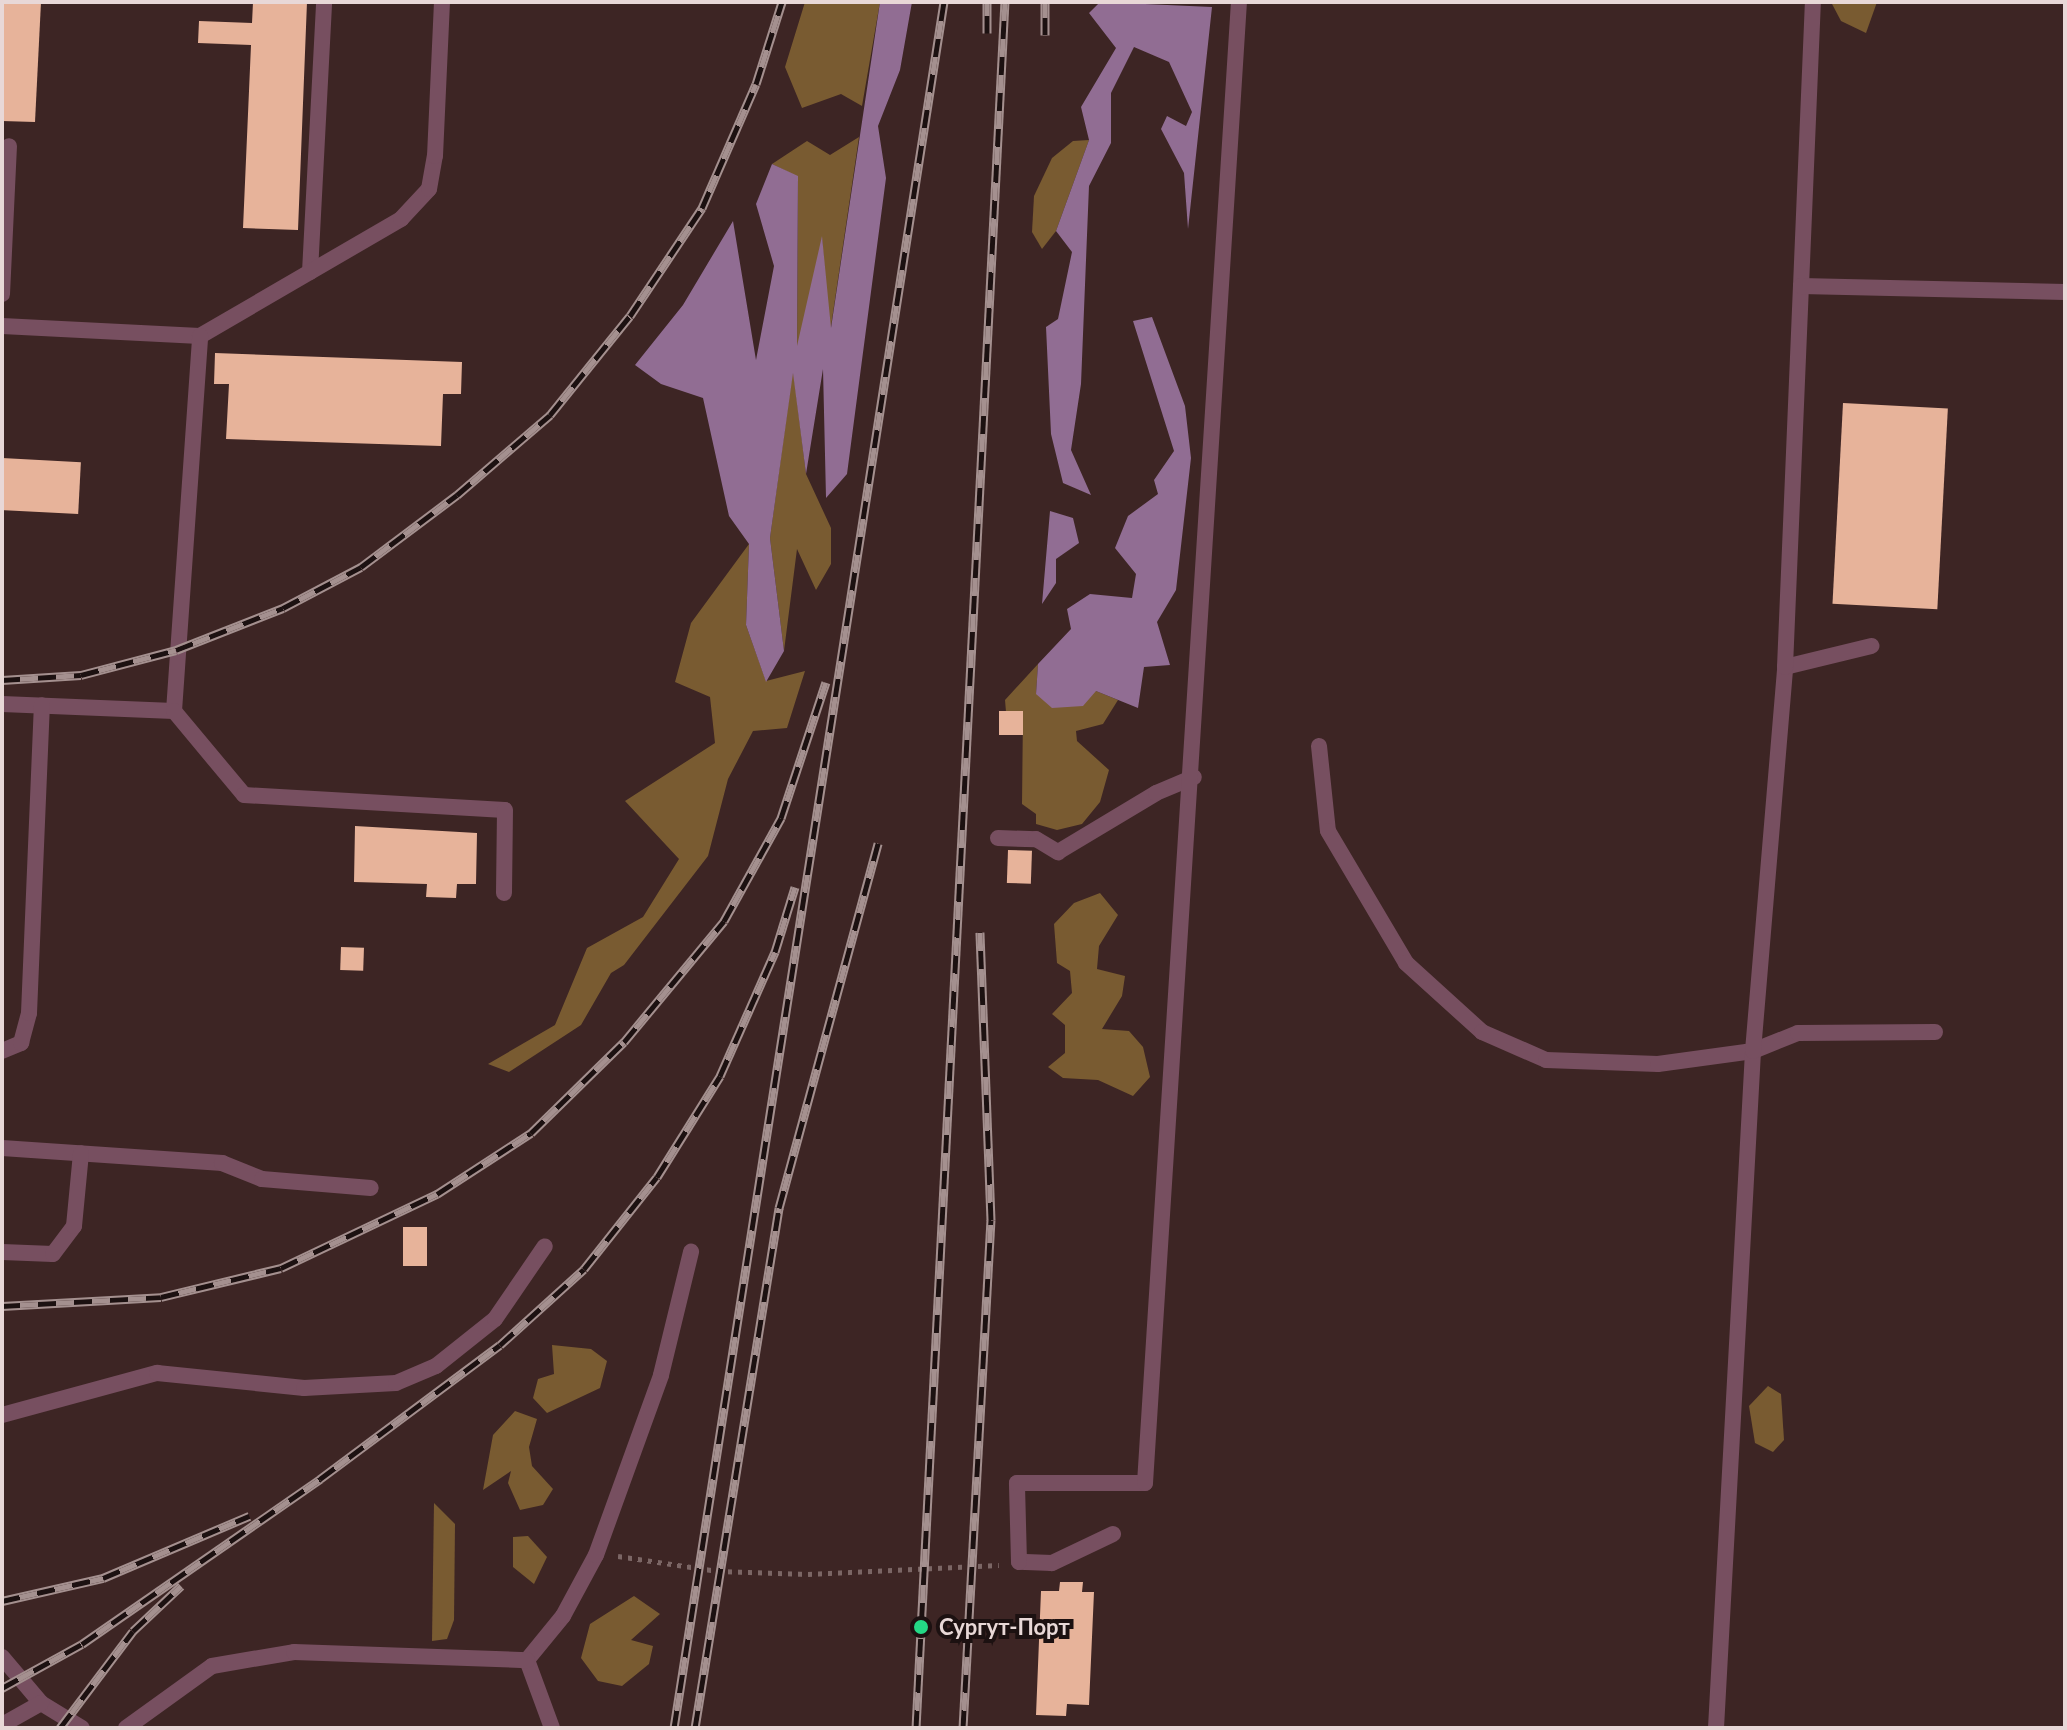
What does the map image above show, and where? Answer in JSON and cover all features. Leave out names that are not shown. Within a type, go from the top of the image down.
[{"type":"lane","points":[[310,272],[324,2]]},
{"type":"lane","points":[[2,326],[200,336],[401,219],[429,189],[442,2]]},
{"type":"lane","points":[[1113,1534],[1052,1563],[1019,1562],[1017,1483],[1145,1483],[1194,777],[1239,2]]},
{"type":"lane","points":[[1716,1728],[1753,1051],[1785,667],[1813,2]]},
{"type":"lane","points":[[2,294],[9,146]]},
{"type":"lane","points":[[1801,286],[2065,292]]},
{"type":"lane","points":[[200,336],[174,711],[244,795],[505,810],[504,893]]},
{"type":"lane","points":[[1785,667],[1871,646]]},
{"type":"lane","points":[[2,704],[174,711]]},
{"type":"lane","points":[[2,1051],[21,1043],[29,1013],[42,705]]},
{"type":"lane","points":[[1319,746],[1328,831],[1406,963],[1482,1032],[1546,1060],[1658,1064],[1753,1051],[1798,1033],[1935,1032]]},
{"type":"lane","points":[[998,838],[1036,839],[1058,852],[1156,793],[1194,777]]},
{"type":"lane","points":[[2,1148],[222,1163],[262,1179],[371,1188]]},
{"type":"lane","points":[[2,1252],[53,1254],[74,1226],[81,1153]]},
{"type":"lane","points":[[2,1415],[157,1373],[304,1388],[396,1383],[436,1366],[495,1319],[545,1246]]},
{"type":"lane","points":[[527,1660],[563,1616],[596,1555],[661,1375],[691,1252]]},
{"type":"lane","points":[[126,1728],[212,1666],[294,1652],[527,1660]]},
{"type":"lane","points":[[2,1657],[41,1703],[82,1728]]},
{"type":"lane","points":[[527,1660],[552,1728]]},
{"type":"lane","points":[[2,1725],[41,1703]]},
{"type":"path","points":[[596,1555],[718,1571],[808,1574],[1019,1562]]},
{"type":"shaded area","points":[[805,2],[880,2],[862,106],[841,94],[802,108],[785,67]]},
{"type":"shaded area","points":[[880,2],[912,2],[900,70],[878,126],[886,178],[847,474],[826,498],[823,369],[806,474],[793,373],[770,538],[784,651],[766,682],[746,625],[749,544],[729,516],[703,398],[661,384],[635,365],[683,305],[733,221],[756,360],[774,266],[756,204],[772,164],[798,176],[797,346],[822,236],[831,328]]},
{"type":"shaded area","points":[[1100,2],[1212,7],[1188,229],[1184,173],[1161,129],[1167,116],[1186,126],[1192,112],[1169,62],[1134,47],[1111,93],[1111,143],[1089,186],[1081,384],[1071,450],[1091,495],[1063,483],[1051,434],[1046,327],[1058,319],[1072,252],[1056,231],[1089,140],[1081,107],[1116,48],[1089,13]]},
{"type":"shaded area","points":[[1831,2],[1877,2],[1866,33],[1841,21]]},
{"type":"shaded area","points":[[859,137],[830,333],[822,239],[797,351],[798,177],[772,164],[807,141],[830,155]]},
{"type":"shaded area","points":[[1089,140],[1056,231],[1042,249],[1032,232],[1034,196],[1052,158],[1073,141]]},
{"type":"shaded area","points":[[1152,317],[1185,406],[1191,458],[1176,590],[1157,622],[1170,665],[1144,667],[1138,708],[1096,691],[1083,706],[1052,708],[1036,694],[1038,664],[1071,629],[1067,609],[1090,594],[1132,598],[1136,574],[1115,548],[1128,516],[1158,494],[1154,480],[1174,451],[1133,321]]},
{"type":"shaded area","points":[[793,368],[806,474],[831,528],[831,564],[816,590],[797,549],[784,651],[770,538]]},
{"type":"shaded area","points":[[1050,511],[1073,518],[1079,543],[1056,559],[1056,583],[1042,604]]},
{"type":"shaded area","points":[[749,544],[746,625],[766,681],[805,671],[787,728],[753,731],[728,779],[708,856],[624,965],[611,973],[581,1025],[509,1072],[488,1064],[555,1025],[587,948],[643,917],[679,859],[625,801],[715,743],[710,697],[675,682],[691,623]]},
{"type":"shaded area","points":[[1038,664],[1036,694],[1096,691],[1118,700],[1103,724],[1076,731],[1077,741],[1109,770],[1100,802],[1082,824],[1057,830],[1036,824],[1036,814],[1022,804],[1023,712],[1006,712],[1005,700]]},
{"type":"shaded area","points":[[1100,893],[1118,915],[1099,946],[1097,969],[1125,976],[1122,996],[1102,1029],[1129,1031],[1143,1047],[1150,1077],[1133,1096],[1098,1080],[1063,1078],[1048,1067],[1065,1053],[1065,1025],[1052,1014],[1072,993],[1070,971],[1057,963],[1054,924],[1074,903]]},
{"type":"shaded area","points":[[552,1345],[591,1349],[607,1361],[600,1388],[547,1413],[533,1398],[538,1379],[554,1374]]},
{"type":"shaded area","points":[[1768,1386],[1781,1394],[1784,1440],[1773,1452],[1755,1443],[1749,1406]]},
{"type":"shaded area","points":[[515,1411],[537,1419],[529,1447],[532,1466],[553,1489],[543,1505],[520,1510],[508,1483],[511,1471],[483,1490],[493,1435]]},
{"type":"shaded area","points":[[434,1503],[455,1524],[454,1620],[447,1639],[432,1641]]},
{"type":"shaded area","points":[[528,1536],[547,1557],[534,1584],[513,1567],[513,1537]]},
{"type":"shaded area","points":[[634,1596],[660,1614],[631,1640],[653,1646],[649,1664],[622,1686],[598,1681],[581,1658],[590,1624]]},
{"type":"building","points":[[2,2],[41,2],[35,122],[2,121]]},
{"type":"building","points":[[253,2],[307,2],[298,230],[243,228],[251,45],[198,43],[199,21],[252,23]]},
{"type":"building","points":[[215,353],[462,362],[461,394],[443,394],[441,446],[226,439],[229,384],[214,384]]},
{"type":"building","points":[[1843,403],[1948,408],[1937,609],[1832,604]]},
{"type":"building","points":[[2,458],[81,462],[78,514],[2,510]]},
{"type":"building","points":[[999,711],[1023,711],[1023,735],[999,735]]},
{"type":"building","points":[[355,826],[477,833],[476,884],[457,884],[456,898],[426,897],[427,884],[354,882]]},
{"type":"building","points":[[1008,850],[1032,851],[1031,884],[1007,883]]},
{"type":"building","points":[[341,947],[364,948],[363,971],[340,970]]},
{"type":"building","points":[[403,1227],[427,1227],[427,1266],[403,1266]]},
{"type":"building","points":[[1060,1582],[1083,1582],[1082,1592],[1094,1592],[1089,1705],[1067,1704],[1066,1716],[1036,1715],[1041,1591],[1059,1591]]},
{"type":"railway","points":[[2,680],[81,675],[176,650],[283,608],[361,567],[457,495],[550,415],[630,316],[702,208],[756,84],[782,2]]},
{"type":"railway","points":[[674,1728],[944,2]]},
{"type":"railway","points":[[987,2],[987,33]]},
{"type":"railway","points":[[916,1728],[1005,2]]},
{"type":"railway","points":[[1045,2],[1045,35]]},
{"type":"railway","points":[[2,1306],[161,1297],[281,1268],[437,1194],[531,1133],[624,1042],[724,921],[781,818],[826,682]]},
{"type":"railway","points":[[695,1728],[779,1208],[878,843]]},
{"type":"railway","points":[[2,1688],[82,1644],[320,1479],[500,1345],[584,1269],[657,1177],[720,1076],[775,952],[795,887]]},
{"type":"railway","points":[[963,1728],[991,1220],[980,932]]},
{"type":"railway","points":[[2,1601],[103,1578],[249,1516]]},
{"type":"railway","points":[[60,1728],[133,1631],[181,1586]]},
{"type":"place","name":"Сургут-Порт","points":[[921,1627]]}]
